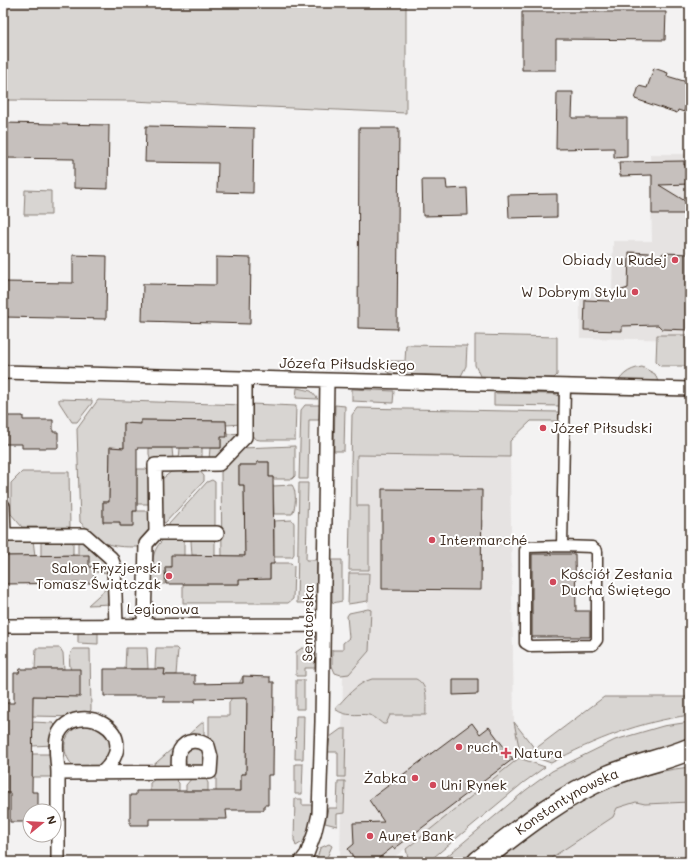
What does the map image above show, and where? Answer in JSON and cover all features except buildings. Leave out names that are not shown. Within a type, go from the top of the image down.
[{"type":"main road","name":"Konstantynowska","points":[[478,862],[534,819],[586,786],[634,766],[665,759],[690,749]]},
{"type":"main road","name":"Konstantynowska","points":[[665,759],[690,760]]},
{"type":"street","name":"Józefa Piłsudskiego","points":[[3,372],[690,389]]},
{"type":"street","points":[[156,534],[155,465],[219,464],[245,437],[246,378]]},
{"type":"street","name":"Senatorska","points":[[302,862],[307,854],[314,835],[319,814],[327,380]]},
{"type":"street","points":[[562,546],[566,387]]},
{"type":"street","points":[[3,506],[4,535],[85,535],[111,558],[114,566],[116,626]]},
{"type":"street","points":[[144,625],[146,544],[156,534],[217,533]]},
{"type":"street","points":[[562,546],[592,546],[597,551],[597,640],[593,645],[530,646],[525,643],[525,550],[528,547],[562,546]]},
{"type":"street","name":"Legionowa","points":[[3,626],[323,625]]},
{"type":"street","points":[[58,862],[58,738],[62,728],[69,722],[92,719],[104,723],[112,732],[116,741],[116,752],[112,764],[102,773]]},
{"type":"street","points":[[58,773],[178,772]]},
{"type":"shaded area","points":[[3,3],[406,3],[406,113],[132,101],[3,100]]},
{"type":"shaded area","points":[[650,154],[690,154],[690,340],[580,338],[580,292],[612,293],[613,241],[652,241]]},
{"type":"shaded area","points":[[25,190],[51,191],[51,215],[24,215]]},
{"type":"shaded area","points":[[475,335],[557,337],[557,375],[554,378],[480,376],[475,365]]},
{"type":"shaded area","points":[[657,335],[690,335],[690,366],[660,366],[656,362]]},
{"type":"shaded area","points":[[406,345],[467,346],[466,366],[461,376],[391,374],[386,371],[387,361],[405,361]]},
{"type":"shaded area","points":[[642,367],[655,374],[661,389],[614,388],[619,380],[628,371]]},
{"type":"shaded area","points":[[297,388],[311,391],[318,399],[296,398]]},
{"type":"shaded area","points":[[352,389],[394,391],[393,403],[352,401]]},
{"type":"shaded area","points":[[494,393],[555,394],[559,396],[562,406],[494,405]]},
{"type":"shaded area","points":[[59,399],[92,400],[92,403],[77,422],[72,422],[59,402]]},
{"type":"shaded area","points":[[98,400],[243,405],[243,424],[226,425],[226,421],[142,420],[141,424],[124,424],[124,448],[110,448],[109,502],[103,502],[103,521],[120,522],[121,526],[132,526],[133,511],[151,511],[150,537],[140,547],[119,546],[106,543],[95,536],[80,522],[77,429]]},
{"type":"shaded area","points":[[251,404],[296,406],[295,440],[255,439],[251,434]]},
{"type":"shaded area","points":[[305,405],[320,405],[319,420],[309,420],[308,479],[299,479],[301,410]]},
{"type":"shaded area","points":[[335,405],[345,406],[344,451],[334,451]]},
{"type":"shaded area","points":[[357,408],[558,412],[560,415],[560,421],[531,421],[510,441],[510,457],[357,455],[357,506],[369,506],[369,570],[349,570],[352,415]]},
{"type":"shaded area","points":[[243,433],[221,461],[209,459],[210,448],[221,448],[221,437],[227,434]]},
{"type":"shaded area","points":[[295,446],[295,476],[292,479],[273,479],[273,477],[269,477],[269,462],[257,462],[257,465],[239,465],[239,485],[244,485],[245,556],[222,556],[221,472],[242,448]]},
{"type":"shaded area","points":[[149,448],[172,448],[173,459],[151,461]]},
{"type":"shaded area","points":[[180,448],[202,448],[202,460],[179,460]]},
{"type":"shaded area","points":[[357,455],[510,457],[514,722],[535,749],[388,862],[340,862],[343,674],[368,645],[369,506],[357,506]]},
{"type":"shaded area","points":[[137,469],[146,469],[152,473],[151,504],[137,504]]},
{"type":"shaded area","points":[[199,470],[204,476],[204,481],[165,523],[161,521],[162,479],[171,472]]},
{"type":"shaded area","points":[[22,472],[69,472],[70,527],[22,527],[11,514],[11,483]]},
{"type":"shaded area","points":[[212,480],[215,482],[215,528],[169,527],[169,524],[207,482]]},
{"type":"shaded area","points":[[299,483],[308,483],[306,560],[317,560],[316,603],[297,603]]},
{"type":"shaded area","points":[[292,485],[295,491],[295,500],[292,514],[274,514],[273,486]]},
{"type":"shaded area","points":[[292,520],[294,523],[294,554],[292,557],[274,557],[274,521]]},
{"type":"shaded area","points":[[193,539],[212,539],[215,542],[215,556],[192,555],[191,541]]},
{"type":"shaded area","points":[[33,540],[35,556],[4,556],[4,549],[10,541]]},
{"type":"shaded area","points":[[86,540],[108,560],[112,573],[94,572],[94,567],[89,567],[78,555],[78,541]]},
{"type":"shaded area","points":[[163,540],[184,540],[184,555],[171,567],[165,567],[165,584],[152,584],[152,566],[154,555],[159,544]]},
{"type":"shaded area","points":[[41,541],[71,541],[73,543],[73,555],[41,556]]},
{"type":"shaded area","points":[[332,560],[342,560],[342,601],[333,603],[332,600]]},
{"type":"shaded area","points":[[291,563],[294,566],[293,599],[288,603],[183,603],[183,584],[239,584],[239,575],[257,579],[270,579],[270,564]]},
{"type":"shaded area","points":[[349,573],[369,573],[368,601],[348,604]]},
{"type":"shaded area","points":[[108,587],[112,604],[88,605]]},
{"type":"shaded area","points":[[368,609],[371,610],[369,651],[349,674],[341,675],[335,673],[332,666],[332,650],[343,650],[343,643],[349,638],[347,616],[349,613]]},
{"type":"shaded area","points":[[78,633],[98,633],[98,644],[78,643]]},
{"type":"shaded area","points":[[36,648],[60,648],[63,653],[64,669],[35,669]]},
{"type":"shaded area","points":[[126,648],[147,648],[148,669],[125,669]]},
{"type":"shaded area","points":[[156,648],[176,648],[178,650],[176,675],[164,675],[164,669],[155,669]]},
{"type":"shaded area","points":[[302,648],[315,649],[315,668],[305,668],[305,676],[296,676],[296,652]]},
{"type":"shaded area","points":[[73,649],[90,649],[91,710],[84,717],[32,716],[33,696],[80,696],[73,679],[70,666]]},
{"type":"shaded area","points":[[243,676],[243,696],[247,696],[246,774],[241,774],[241,791],[216,792],[216,753],[209,738],[209,716],[229,716],[229,703]]},
{"type":"shaded area","points":[[372,679],[416,679],[425,690],[426,715],[390,715],[386,724],[383,724],[371,716],[348,714],[339,712],[335,709],[356,687]]},
{"type":"shaded area","points":[[296,680],[304,680],[304,709],[296,709]]},
{"type":"shaded area","points":[[604,697],[690,697],[690,715],[653,722],[618,733],[584,746],[551,763],[520,752],[514,722],[535,749]]},
{"type":"shaded area","points":[[296,716],[304,716],[303,759],[295,759]]},
{"type":"shaded area","points":[[204,721],[204,735],[201,738],[197,737],[173,768],[149,769]]},
{"type":"shaded area","points":[[32,722],[53,723],[55,725],[54,745],[32,746]]},
{"type":"shaded area","points":[[690,722],[690,741],[673,744],[636,755],[611,765],[528,812],[462,862],[440,862],[526,790],[552,771],[615,740],[663,726]]},
{"type":"shaded area","points":[[84,724],[99,725],[113,743],[105,766],[74,767],[66,755],[65,742],[67,737],[77,727]]},
{"type":"shaded area","points":[[341,729],[346,729],[345,777],[338,777],[338,752],[328,752],[330,737]]},
{"type":"shaded area","points":[[192,747],[202,748],[208,757],[203,767],[189,767],[185,760],[186,752]]},
{"type":"shaded area","points":[[32,754],[53,754],[53,777],[32,777]]},
{"type":"shaded area","points":[[519,758],[545,767],[523,783],[428,862],[409,862],[406,849]]},
{"type":"shaded area","points":[[295,764],[303,764],[302,794],[295,794]]},
{"type":"shaded area","points":[[690,767],[690,802],[645,804],[636,802],[617,808],[613,817],[545,862],[493,862],[561,814],[609,788],[661,771]]},
{"type":"shaded area","points":[[192,778],[206,779],[208,783],[208,791],[186,791],[186,785]]},
{"type":"shaded area","points":[[155,779],[175,779],[179,783],[179,791],[150,791],[150,783]]},
{"type":"shaded area","points":[[338,781],[345,781],[344,813],[337,814],[337,826],[325,823],[328,808],[337,808]]},
{"type":"shaded area","points":[[295,799],[302,799],[302,805],[312,805],[312,815],[306,840],[296,846],[294,840]]},
{"type":"shaded area","points":[[636,802],[645,804],[690,802],[690,862],[545,862],[613,817],[617,808]]},
{"type":"shaded area","points":[[329,844],[332,846],[325,862],[316,862],[320,848]]},
{"type":"place","name":"Obiady u Rudej","points":[[675,260]]},
{"type":"place","name":"W Dobrym Stylu","points":[[635,292]]},
{"type":"place","name":"Józef Piłsudski","points":[[543,428]]},
{"type":"place","name":"Intermarché","points":[[432,540]]},
{"type":"place","name":"Salon Fryzjerski Tomasz Świątczak","points":[[169,576]]},
{"type":"place","name":"Kościół Zesłania Ducha Świętego","points":[[553,582]]},
{"type":"place","name":"ruch","points":[[459,747]]},
{"type":"place","name":"Natura","points":[[506,753]]},
{"type":"place","name":"Żabka","points":[[415,778]]},
{"type":"place","name":"Uni Rynek","points":[[433,785]]},
{"type":"place","name":"Auret Bank","points":[[370,836]]}]
